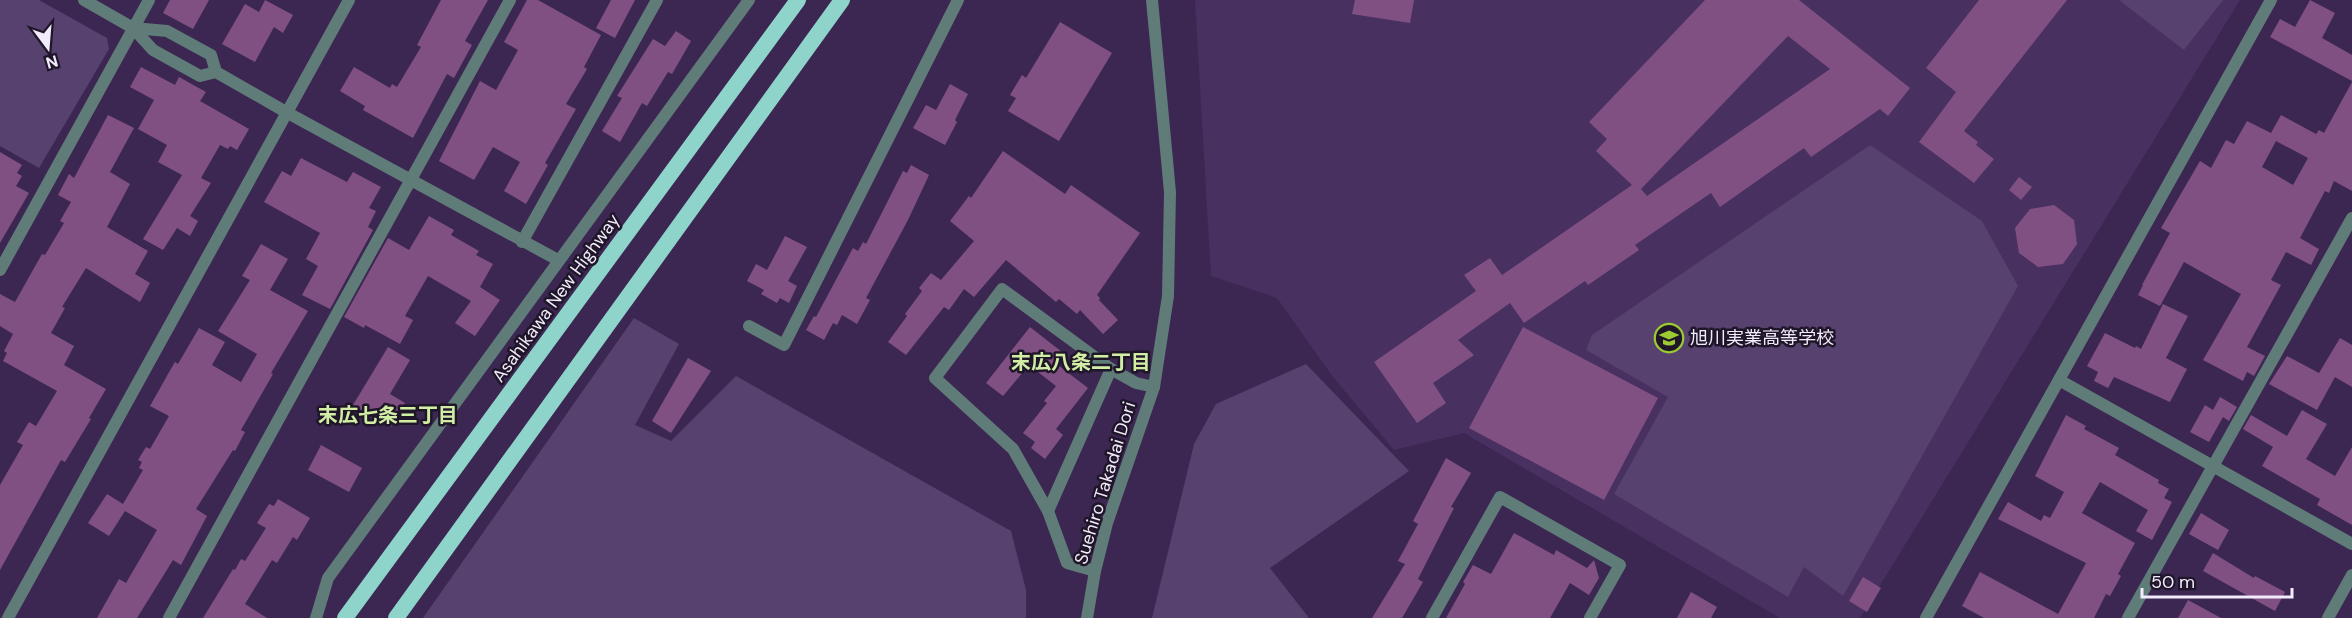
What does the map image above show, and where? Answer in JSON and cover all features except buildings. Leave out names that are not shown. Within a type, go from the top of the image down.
[{"type":"highway","name":"Asahikawa New Highway","points":[[345,618],[798,0]]},
{"type":"highway","points":[[396,618],[843,0]]},
{"type":"street","points":[[84,0],[134,28],[153,50],[200,76],[216,72],[558,260]]},
{"type":"street","points":[[0,270],[149,0]]},
{"type":"street","points":[[8,618],[349,0]]},
{"type":"street","points":[[169,618],[510,0]]},
{"type":"street","points":[[522,242],[657,0]]},
{"type":"street","points":[[316,618],[328,578],[749,0]]},
{"type":"street","points":[[749,326],[784,345],[958,0]]},
{"type":"street","name":"Suehiro Takadai Dori","points":[[1087,618],[1095,571],[1107,523],[1154,387],[1168,296],[1170,192],[1152,0]]},
{"type":"street","points":[[1926,618],[2271,0]]},
{"type":"street","points":[[134,28],[168,31],[211,55],[216,72]]},
{"type":"street","points":[[2128,618],[2352,218]]},
{"type":"street","points":[[1095,571],[1067,563],[1048,511],[1013,449],[935,378],[1002,290],[1111,369],[1136,383],[1154,387]]},
{"type":"street","points":[[1048,511],[1111,369]]},
{"type":"street","points":[[2059,380],[2352,544]]},
{"type":"street","points":[[1431,618],[1500,497],[1620,565],[1590,618]]},
{"type":"street","points":[[2328,618],[2352,575]]},
{"type":"shaded area","points":[[0,0],[39,0],[107,38],[109,49],[39,168],[0,146]]},
{"type":"shaded area","name":"旭川実業高等学校","points":[[1195,0],[2240,0],[1860,618],[1780,618],[1464,433],[1394,450],[1333,377],[1277,298],[1211,276]]},
{"type":"shaded area","points":[[2119,0],[2223,0],[2184,50]]},
{"type":"shaded area","points":[[1870,145],[1982,221],[2018,286],[1843,596],[1804,567],[1788,597],[1614,494],[1668,397],[1586,350],[1592,335]]},
{"type":"shaded area","points":[[634,318],[679,344],[635,425],[671,441],[736,376],[1011,531],[1026,590],[1026,618],[423,618]]},
{"type":"shaded area","points":[[1306,364],[1409,471],[1270,568],[1309,618],[1152,618],[1194,444],[1216,404]]},
{"type":"place","name":"旭川実業高等学校","points":[[1669,338]]},
{"type":"district","name":"末広八条二丁目","points":[[1081,362]]},
{"type":"district","name":"末広七条三丁目","points":[[388,415]]}]
